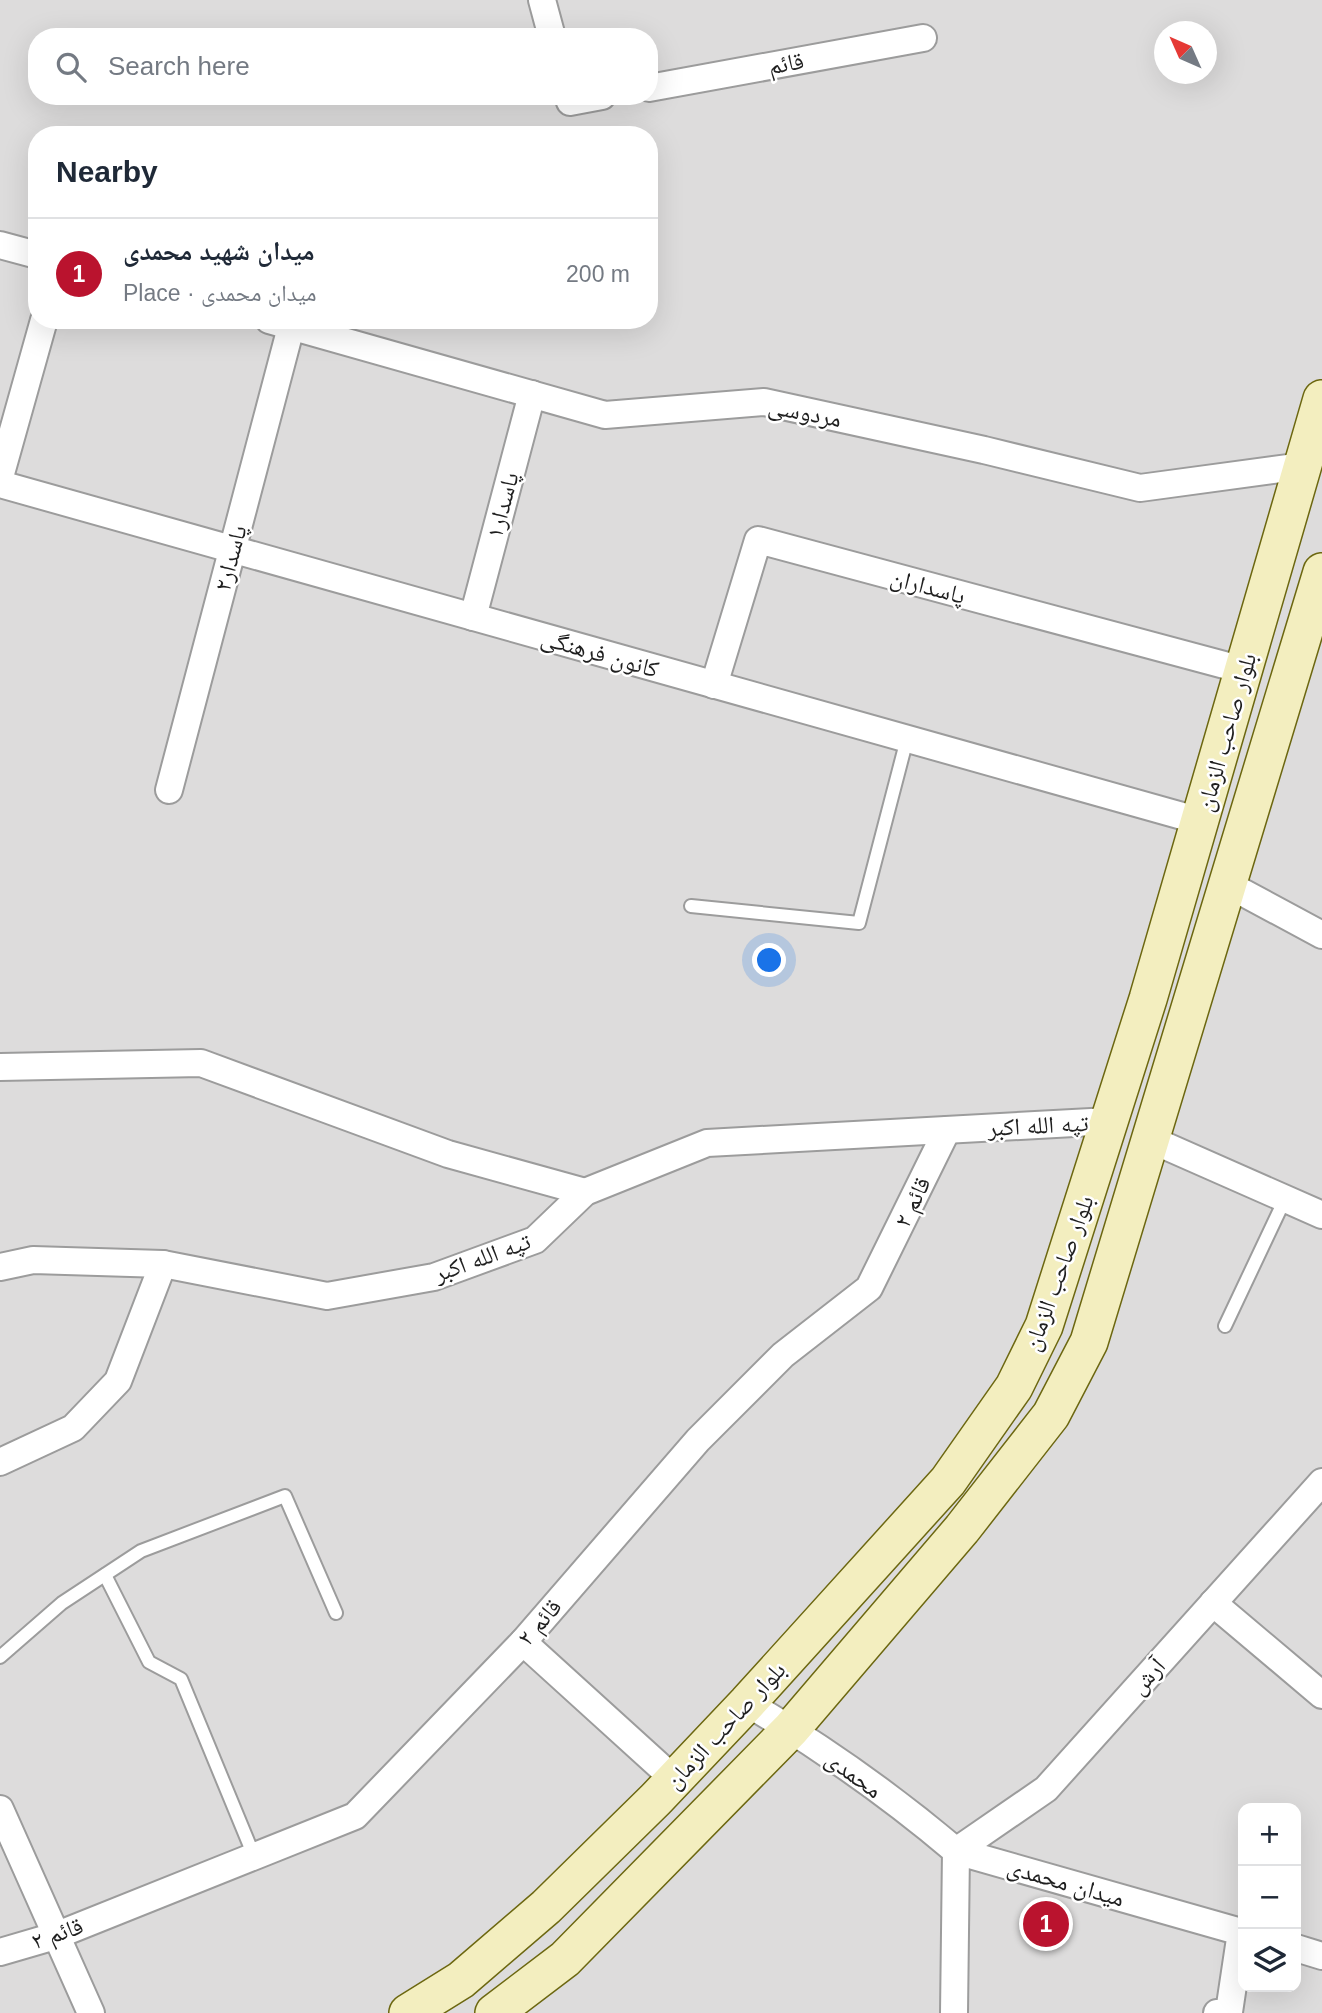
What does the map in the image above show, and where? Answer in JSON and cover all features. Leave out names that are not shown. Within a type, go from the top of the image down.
[{"type":"main road","name":"بلوار صاحب الزمان","points":[[408,2013],[461,1980],[547,1907],[674,1780],[948,1480],[1014,1387],[1044,1326],[1110,1121],[1322,399]]},
{"type":"main road","name":"بلوار صاحب الزمان","points":[[494,2013],[565,1959],[791,1728],[962,1529],[1051,1415],[1089,1342],[1228,885],[1316,623],[1322,572]]},
{"type":"street","points":[[542,0],[550,28]]},
{"type":"street","name":"قائم","points":[[658,86],[923,38]]},
{"type":"street","points":[[0,245],[28,253]]},
{"type":"street","points":[[0,478],[41,329]]},
{"type":"street","name":"پاسدار۲","points":[[169,790],[232,550],[279,329]]},
{"type":"street","name":"مردوسی","points":[[301,329],[605,415],[764,402],[984,450],[1140,488],[1303,466]]},
{"type":"street","name":"پاسدار۱","points":[[473,617],[532,394]]},
{"type":"street","name":"کانون فرهنگی","points":[[0,484],[1200,821]]},
{"type":"street","name":"پاسداران","points":[[714,685],[758,540],[1243,670]]},
{"type":"street","points":[[1228,885],[1322,935]]},
{"type":"street","points":[[0,1067],[201,1063],[448,1154],[585,1192]]},
{"type":"street","name":"تپه الله اکبر","points":[[0,1267],[33,1260],[163,1264],[327,1296],[434,1277],[535,1240],[585,1192],[707,1143],[1110,1121]]},
{"type":"street","name":"قائم ۲","points":[[0,1952],[55,1936],[355,1816],[523,1642],[698,1440],[783,1355],[869,1288],[947,1130]]},
{"type":"street","points":[[1152,1140],[1322,1215]]},
{"type":"street","points":[[0,1462],[74,1428],[118,1381],[163,1264]]},
{"type":"street","name":"آرش","points":[[956,1851],[1046,1789],[1322,1482]]},
{"type":"street","points":[[1213,1603],[1322,1695]]},
{"type":"street","points":[[523,1642],[674,1780]]},
{"type":"street","name":"محمدی","points":[[747,1703],[791,1728],[919,1820],[956,1851]]},
{"type":"street","points":[[0,1809],[91,2013]]},
{"type":"street","points":[[954,2013],[956,1851]]},
{"type":"street","name":"میدان محمدی","points":[[956,1851],[1238,1931]]},
{"type":"street","points":[[1301,1950],[1322,1956]]},
{"type":"street","name":"میدان محمدی","points":[[1217,2013],[1229,2013],[1238,1957]]},
{"type":"lane","points":[[691,906],[859,923],[907,739]]},
{"type":"lane","points":[[1225,1325],[1285,1199]]},
{"type":"lane","points":[[0,1657],[62,1604],[142,1551],[285,1496],[336,1613]]},
{"type":"lane","points":[[106,1575],[149,1662],[181,1679],[254,1856]]},
{"type":"shaded area","points":[[0,0],[1322,0],[1322,2013],[0,2013]]},
{"type":"place","name":"میدان شهید محمدی","points":[[1046,1924]]}]
